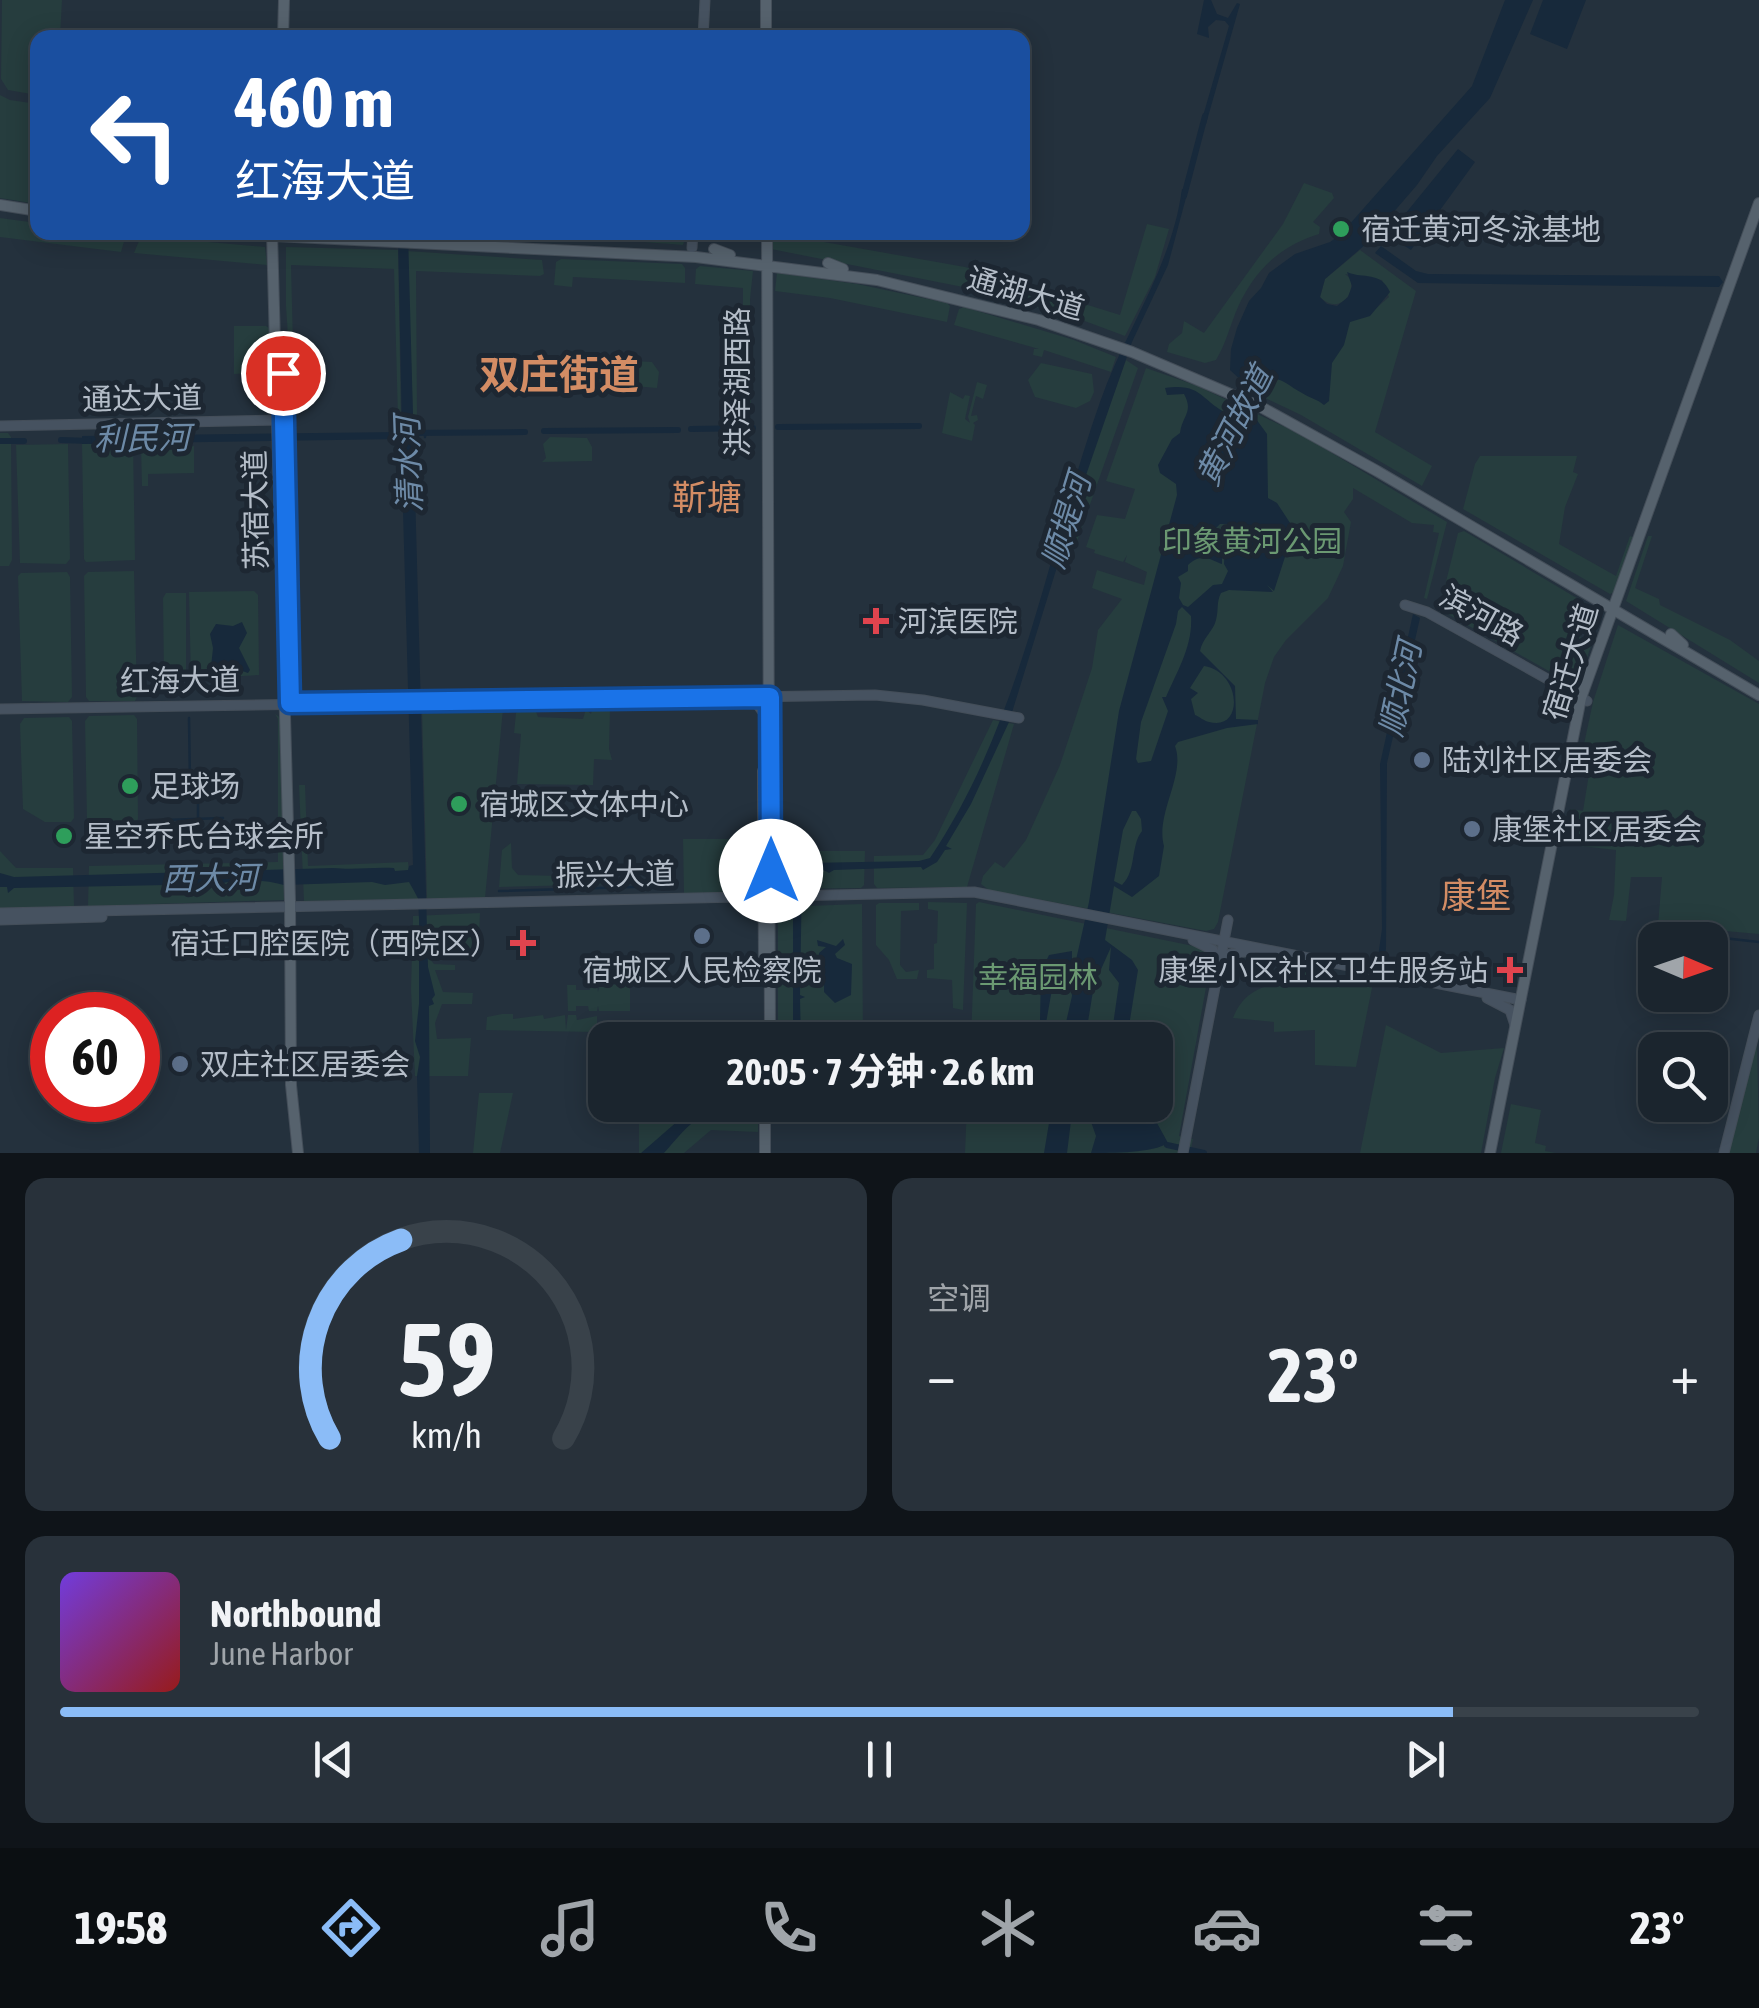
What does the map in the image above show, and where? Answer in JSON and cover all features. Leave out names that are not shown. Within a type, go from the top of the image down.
[{"type":"main road","points":[[280,30],[282,0]]},
{"type":"main road","points":[[703,30],[705,0]]},
{"type":"main road","points":[[763,0],[763,30]]},
{"type":"main road","name":"宿迁大道","points":[[1494,1153],[1520,1003],[1584,699],[1759,203]]},
{"type":"main road","points":[[0,208],[30,212]]},
{"type":"main road","name":"宿迁大道","points":[[1615,609],[1759,217]]},
{"type":"main road","name":"苏宿大道","points":[[275,240],[300,1153]]},
{"type":"main road","name":"通湖大道","points":[[312,240],[659,255],[844,269],[975,296],[1116,344],[1228,389]]},
{"type":"main road","points":[[509,244],[523,240]]},
{"type":"main road","points":[[692,250],[693,240]]},
{"type":"main road","name":"洪泽湖西路","points":[[764,240],[767,1022]]},
{"type":"main road","points":[[305,244],[318,241]]},
{"type":"main road","name":"通湖大道","points":[[411,242],[624,249],[659,255],[692,250],[730,255],[994,308],[1116,344]]},
{"type":"main road","points":[[610,244],[624,249]]},
{"type":"main road","points":[[479,247],[491,252]]},
{"type":"main road","points":[[659,255],[670,247]]},
{"type":"main road","points":[[714,249],[730,255]]},
{"type":"main road","points":[[577,256],[590,253]]},
{"type":"main road","points":[[828,263],[844,269]]},
{"type":"main road","points":[[979,308],[994,308]]},
{"type":"main road","name":"通湖大道","points":[[1163,365],[1187,370],[1262,405],[1406,483],[1478,531],[1581,585],[1652,633],[1759,693]]},
{"type":"main road","points":[[1187,370],[1200,375]]},
{"type":"main road","name":"通湖大道","points":[[1262,405],[1418,490],[1548,572],[1594,594]]},
{"type":"main road","name":"通达大道","points":[[0,428],[281,425]]},
{"type":"main road","points":[[1406,483],[1418,490],[1427,506]]},
{"type":"main road","points":[[1468,515],[1478,531],[1494,540]]},
{"type":"main road","points":[[1548,572],[1558,582]]},
{"type":"main road","name":"滨河路","points":[[1405,604],[1584,699]]},
{"type":"main road","name":"通湖大道","points":[[1636,623],[1682,645],[1759,693]]},
{"type":"main road","points":[[1671,634],[1682,645]]},
{"type":"main road","points":[[1695,658],[1706,670]]},
{"type":"main road","name":"宿迁大道","points":[[1494,1153],[1584,699]]},
{"type":"main road","name":"红海大道","points":[[0,711],[908,700],[1016,720]]},
{"type":"main road","name":"振兴大道","points":[[0,916],[293,907],[973,897],[1520,1003]]},
{"type":"main road","points":[[1179,934],[1210,934],[1228,920]]},
{"type":"main road","points":[[1184,1153],[1228,920]]},
{"type":"main road","points":[[1228,920],[1236,939],[1258,950]]},
{"type":"main road","points":[[1179,934],[1213,950],[1214,995]]},
{"type":"main road","points":[[1214,995],[1226,956],[1258,950]]},
{"type":"main road","points":[[1488,996],[1516,994],[1527,972]]},
{"type":"main road","points":[[1488,996],[1510,1010],[1515,1019],[1514,1034]]},
{"type":"main road","points":[[1724,1153],[1759,1015]]},
{"type":"main road","points":[[767,1122],[767,1153]]},
{"type":"green space","points":[[2,0],[62,0],[60,30],[30,30],[30,94],[8,90],[1,79]]},
{"type":"green space","points":[[0,95],[30,103],[30,203],[0,198]]},
{"type":"green space","points":[[1304,183],[1332,193],[1334,198],[1313,222],[1320,227],[1319,234],[1292,245],[1270,261],[1252,282],[1216,360],[1205,363],[1167,352],[1169,344],[1182,333],[1184,321],[1204,333],[1283,224]]},
{"type":"green space","points":[[0,218],[30,222],[30,240],[124,240],[121,252],[0,237]]},
{"type":"green space","points":[[1147,224],[1169,229],[1155,277],[1125,336],[968,288],[771,249],[771,240],[813,240],[965,267],[1120,315]]},
{"type":"green space","points":[[139,240],[265,247],[267,265],[134,253]]},
{"type":"green space","points":[[620,240],[685,240],[683,245]]},
{"type":"green space","points":[[286,247],[398,250],[401,419],[394,269],[291,265],[291,383]]},
{"type":"green space","points":[[1360,250],[1416,291],[1375,432],[1432,466],[1422,486],[1301,415],[1257,394],[1257,387],[1354,319],[1366,317],[1389,297],[1382,280],[1345,274],[1351,279],[1351,286],[1343,302],[1332,304],[1320,297],[1325,279]]},
{"type":"green space","points":[[407,251],[542,260],[544,274],[416,271],[417,418],[413,418]]},
{"type":"green space","points":[[561,259],[682,264],[685,283],[573,277],[572,287],[554,285],[556,262]]},
{"type":"green space","points":[[700,266],[753,271],[751,410],[743,410],[743,288],[695,284],[696,269]]},
{"type":"green space","points":[[777,273],[857,284],[947,303],[947,322],[775,291]]},
{"type":"green space","points":[[964,307],[1074,340],[1116,357],[1111,372],[1044,350],[1042,357],[1033,355],[1034,349],[1039,349],[954,325],[959,309]]},
{"type":"green space","points":[[234,326],[270,329],[271,372],[234,374]]},
{"type":"green space","points":[[619,360],[652,362],[659,372],[657,388],[597,383],[597,377],[609,378],[598,375],[598,370],[609,371]]},
{"type":"green space","points":[[1126,360],[1138,368],[1074,550],[1064,547],[1086,470]]},
{"type":"green space","points":[[1041,363],[1092,374],[1094,392],[1090,401],[1076,408],[1035,397],[1028,380]]},
{"type":"green space","name":"印象黄河公园","points":[[1146,368],[1195,385],[1302,435],[1447,522],[1427,599],[1424,598],[1439,533],[1433,532],[1434,525],[1412,523],[1353,488],[1353,499],[1344,512],[1351,522],[1343,566],[1328,598],[1274,657],[1265,683],[1218,922],[1214,929],[1206,931],[989,890],[981,884],[995,862],[1004,868],[1026,840],[1060,765],[1092,668],[1098,630],[1122,599],[1092,588],[1097,570],[1144,585],[1147,572],[1125,562],[1127,555],[1123,562],[1086,547],[1097,515],[1125,519],[1135,489],[1106,481]]},
{"type":"green space","points":[[977,382],[987,385],[983,399],[976,396],[971,416],[977,415],[978,420],[973,423],[972,441],[942,433],[950,392],[963,399],[970,396],[965,419],[970,423],[968,417]]},
{"type":"green space","points":[[0,433],[11,437],[9,566],[0,566]]},
{"type":"green space","points":[[550,437],[587,438],[592,461],[542,462],[546,458],[543,444]]},
{"type":"green space","points":[[133,443],[135,560],[86,562],[82,444]]},
{"type":"green space","points":[[68,444],[70,559],[66,564],[20,563],[16,445]]},
{"type":"green space","points":[[194,446],[194,473],[148,474],[148,486],[142,486],[141,447]]},
{"type":"green space","points":[[1480,456],[1577,456],[1573,472],[1578,474],[1565,507],[1559,544],[1616,576],[1630,536],[1635,538],[1614,592],[1610,594],[1463,509]]},
{"type":"green space","points":[[1464,531],[1602,613],[1599,622],[1586,613],[1578,636],[1592,643],[1577,687],[1446,613],[1442,598],[1458,533]]},
{"type":"green space","points":[[1648,536],[1652,536],[1635,588],[1730,640],[1759,661],[1759,683],[1626,601]]},
{"type":"green space","points":[[134,571],[137,697],[135,701],[89,701],[84,576],[88,572]]},
{"type":"green space","points":[[67,572],[72,697],[68,702],[22,701],[18,576]]},
{"type":"green space","points":[[254,591],[258,595],[259,675],[191,679],[189,592]]},
{"type":"green space","points":[[166,593],[186,593],[186,680],[164,677]]},
{"type":"green space","points":[[1618,625],[1759,704],[1759,934],[1728,931],[1728,922],[1658,922],[1662,877],[1631,877],[1626,921],[1609,920],[1616,850],[1564,844],[1571,809],[1583,811],[1589,774],[1578,772],[1593,702]]},
{"type":"green space","name":"宿城区文体中心","points":[[422,709],[503,709],[485,898],[427,898]]},
{"type":"green space","points":[[535,709],[538,717],[583,719],[586,709],[591,714],[592,709],[610,709],[612,760],[594,759],[593,785],[517,784],[521,734],[514,733],[516,713]]},
{"type":"green space","points":[[275,714],[281,718],[284,900],[88,906],[89,866],[278,862]]},
{"type":"green space","points":[[134,715],[138,819],[90,823],[85,721],[89,716]]},
{"type":"green space","points":[[69,717],[74,818],[71,822],[45,822],[23,809],[20,724],[24,718]]},
{"type":"green space","points":[[993,720],[1014,724],[967,887],[877,888],[874,856],[923,855],[935,840]]},
{"type":"green space","points":[[299,785],[305,785],[308,866],[408,862],[406,871],[418,899],[304,901]]},
{"type":"green space","points":[[683,839],[756,839],[756,887],[749,892],[684,893]]},
{"type":"green space","points":[[511,843],[512,868],[518,875],[609,877],[616,872],[621,874],[617,874],[616,884],[499,887],[502,850]]},
{"type":"green space","points":[[0,851],[16,868],[73,868],[74,906],[0,908]]},
{"type":"green space","points":[[787,851],[865,851],[864,885],[778,889],[778,857],[787,857]]},
{"type":"green space","points":[[928,902],[967,903],[963,1010],[953,1008],[952,980],[927,978],[927,970],[934,969],[938,911],[928,909]]},
{"type":"green space","points":[[879,903],[919,903],[919,910],[901,911],[900,965],[906,972],[919,970],[917,979],[897,979],[889,960],[876,945]]},
{"type":"green space","points":[[862,904],[863,1022],[778,1022],[778,907]]},
{"type":"green space","name":"幸福园林","points":[[976,904],[1203,948],[1211,960],[1179,1136],[1193,1139],[1190,1153],[965,1153],[966,1122],[1173,1122],[1173,1022],[972,1022]]},
{"type":"green space","points":[[480,913],[478,959],[430,959],[434,964],[455,965],[455,970],[435,970],[443,992],[473,993],[472,1004],[442,1004],[435,1023],[437,1039],[471,1038],[468,1076],[415,1076],[413,916]]},
{"type":"green space","points":[[1288,967],[1373,983],[1356,1067],[1315,1065],[1315,1030],[1274,1032],[1274,1022],[1233,1018],[1248,996],[1285,980]]},
{"type":"green space","points":[[630,984],[630,1011],[599,1011],[598,1006],[597,1011],[589,1011],[588,1006],[576,1006],[576,1011],[568,1011],[567,985],[590,990],[588,985],[597,985],[598,992],[600,985]]},
{"type":"green space","points":[[543,1015],[544,1019],[565,1015],[566,1030],[568,1015],[576,1015],[577,1020],[597,1016],[597,1022],[588,1022],[588,1032],[486,1030],[487,1017]]},
{"type":"green space","points":[[1386,1025],[1441,1053],[1504,1048],[1481,1153],[1360,1153]]},
{"type":"green space","points":[[1757,1039],[1756,1153],[1726,1153]]},
{"type":"green space","points":[[479,1093],[513,1093],[500,1153],[473,1153]]},
{"type":"green space","points":[[1511,1104],[1541,1110],[1535,1143],[1556,1153],[1501,1153]]},
{"type":"green space","points":[[639,1122],[758,1122],[758,1132],[711,1130],[684,1153],[639,1153]]},
{"type":"water","points":[[1204,0],[1211,0],[1217,14],[1228,18],[1240,4],[1206,124],[1201,123],[1229,26],[1216,20],[1208,27],[1209,38],[1197,34]]},
{"type":"water","name":"黄河故道","points":[[1505,0],[1533,0],[1490,98],[1366,244],[1325,279],[1320,297],[1337,306],[1348,297],[1352,286],[1347,272],[1377,278],[1390,292],[1370,316],[1350,322],[1344,345],[1332,363],[1329,401],[1324,405],[1276,379],[1257,387],[1251,412],[1267,434],[1268,498],[1277,503],[1294,529],[1274,591],[1267,585],[1273,592],[1221,593],[1215,624],[1200,651],[1235,686],[1236,719],[1258,720],[1258,724],[1178,742],[1177,769],[1163,821],[1159,876],[1132,897],[1114,886],[1105,940],[1132,960],[1138,970],[1130,1022],[1113,1022],[1119,983],[1109,970],[1111,947],[1094,985],[1088,1022],[1066,1022],[1072,996],[1069,966],[1063,963],[1054,978],[1046,1022],[1039,1022],[1041,972],[1049,955],[1072,951],[1072,962],[1076,960],[1119,711],[1177,495],[1176,484],[1160,473],[1158,465],[1172,439],[1180,433],[1188,405],[1184,394],[1167,395],[1165,388],[1194,390],[1227,413],[1227,404],[1242,381],[1230,370],[1231,349],[1249,301],[1269,273],[1295,254],[1340,235],[1472,86]],"holes":[[[1220,524],[1229,524],[1235,530],[1235,539],[1225,545],[1224,564],[1228,571],[1222,584],[1213,585],[1188,607],[1183,605],[1178,577],[1188,571],[1188,565],[1206,558],[1222,564],[1222,545],[1213,539]],[[1182,607],[1191,616],[1187,648],[1166,697],[1162,697],[1168,711],[1151,761],[1138,763],[1141,722]],[[1204,666],[1217,671],[1232,689],[1233,710],[1220,723],[1195,715],[1191,699],[1198,693],[1190,688]],[[1132,811],[1141,819],[1142,831],[1122,885],[1114,881],[1123,830]]]},
{"type":"water","points":[[1543,0],[1586,0],[1567,49],[1530,34]]},
{"type":"water","points":[[1458,149],[1475,162],[1411,250],[1388,235]]},
{"type":"water","points":[[1182,189],[1187,190],[1168,265],[1132,342],[1075,507],[1084,512],[1074,512],[1009,722],[971,804],[946,846],[952,849],[945,850],[937,862],[923,870],[921,867],[802,873],[800,995],[805,997],[800,999],[801,1022],[793,1022],[793,874],[805,863],[930,858],[962,805],[1010,694],[1100,402],[1158,272]]},
{"type":"water","points":[[398,240],[408,240],[428,967],[435,995],[434,1004],[429,1006],[430,1153],[419,1153],[420,1057],[415,1041],[419,919],[418,898],[409,882],[284,885],[243,881],[14,888],[8,893],[7,887],[0,887],[0,873],[14,877],[333,868],[395,871],[408,870],[413,865],[401,439],[82,444],[82,436],[402,432]]},
{"type":"water","points":[[1381,246],[1416,271],[1428,274],[1719,276],[1723,282],[1719,287],[1418,283],[1375,253]]},
{"type":"water","name":"顺北河","points":[[1413,614],[1420,618],[1387,763],[1386,948],[1384,964],[1377,964],[1382,929],[1380,764]]},
{"type":"water","points":[[242,622],[247,633],[239,648],[248,673],[225,665],[211,667],[210,634],[216,624],[233,626]]},
{"type":"water","points":[[843,939],[845,945],[835,954],[852,964],[851,995],[835,1003],[818,978],[819,953],[826,947],[818,946],[817,940],[836,946]]},
{"type":"water","points":[[677,1122],[695,1122],[664,1153],[641,1153]]},
{"type":"water","points":[[1049,1122],[1071,1122],[1067,1153],[1044,1153]]},
{"type":"water","points":[[1091,1122],[1157,1122],[1168,1143],[1143,1151],[1091,1153],[1096,1136]]},
{"type":"waterway","name":"顺堤河","points":[[1184,196],[1205,116]]},
{"type":"waterway","name":"利民河","points":[[778,427],[919,426]]},
{"type":"waterway","name":"利民河","points":[[691,429],[753,428]]},
{"type":"waterway","name":"利民河","points":[[544,431],[678,430]]},
{"type":"waterway","name":"利民河","points":[[406,433],[525,432]]},
{"type":"waterway","name":"利民河","points":[[61,440],[89,441]]},
{"type":"waterway","name":"利民河","points":[[0,441],[24,441]]},
{"type":"waterway","points":[[189,718],[190,782],[192,786],[203,786]]},
{"type":"waterway","points":[[158,783],[165,787],[185,786]]},
{"type":"waterway","points":[[206,786],[224,786]]},
{"type":"waterway","points":[[198,791],[198,820]]},
{"type":"waterway","points":[[165,820],[223,818]]},
{"type":"waterway","points":[[499,891],[666,886]]},
{"type":"waterway","points":[[1728,939],[1759,942]]},
{"type":"waterway","points":[[1167,1145],[1204,1153]]},
{"type":"place","name":"宿迁黄河冬泳基地","points":[[1341,229]]},
{"type":"place","name":"河滨医院","points":[[876,621]]},
{"type":"place","name":"陆刘社区居委会","points":[[1422,760]]},
{"type":"place","name":"足球场","points":[[130,786]]},
{"type":"place","name":"宿城区文体中心","points":[[459,804]]},
{"type":"place","name":"康堡社区居委会","points":[[1472,829]]},
{"type":"place","name":"星空乔氏台球会所","points":[[64,836]]},
{"type":"place","name":"宿城区人民检察院","points":[[702,936]]},
{"type":"place","name":"宿迁口腔医院（西院区）","points":[[523,943]]},
{"type":"place","name":"康堡小区社区卫生服务站","points":[[1510,970]]},
{"type":"place","name":"双庄社区居委会","points":[[180,1064]]},
{"type":"district","name":"双庄街道","points":[[559,374]]},
{"type":"district","name":"靳塘","points":[[707,497]]},
{"type":"district","name":"康堡","points":[[1476,895]]},
{"type":"route","points":[[283,373],[290,703],[770,697],[771,871]]},
{"type":"water label","name":"清水河","points":[[408,465]]},
{"type":"water label","name":"西大河","points":[[210,878]]}]
